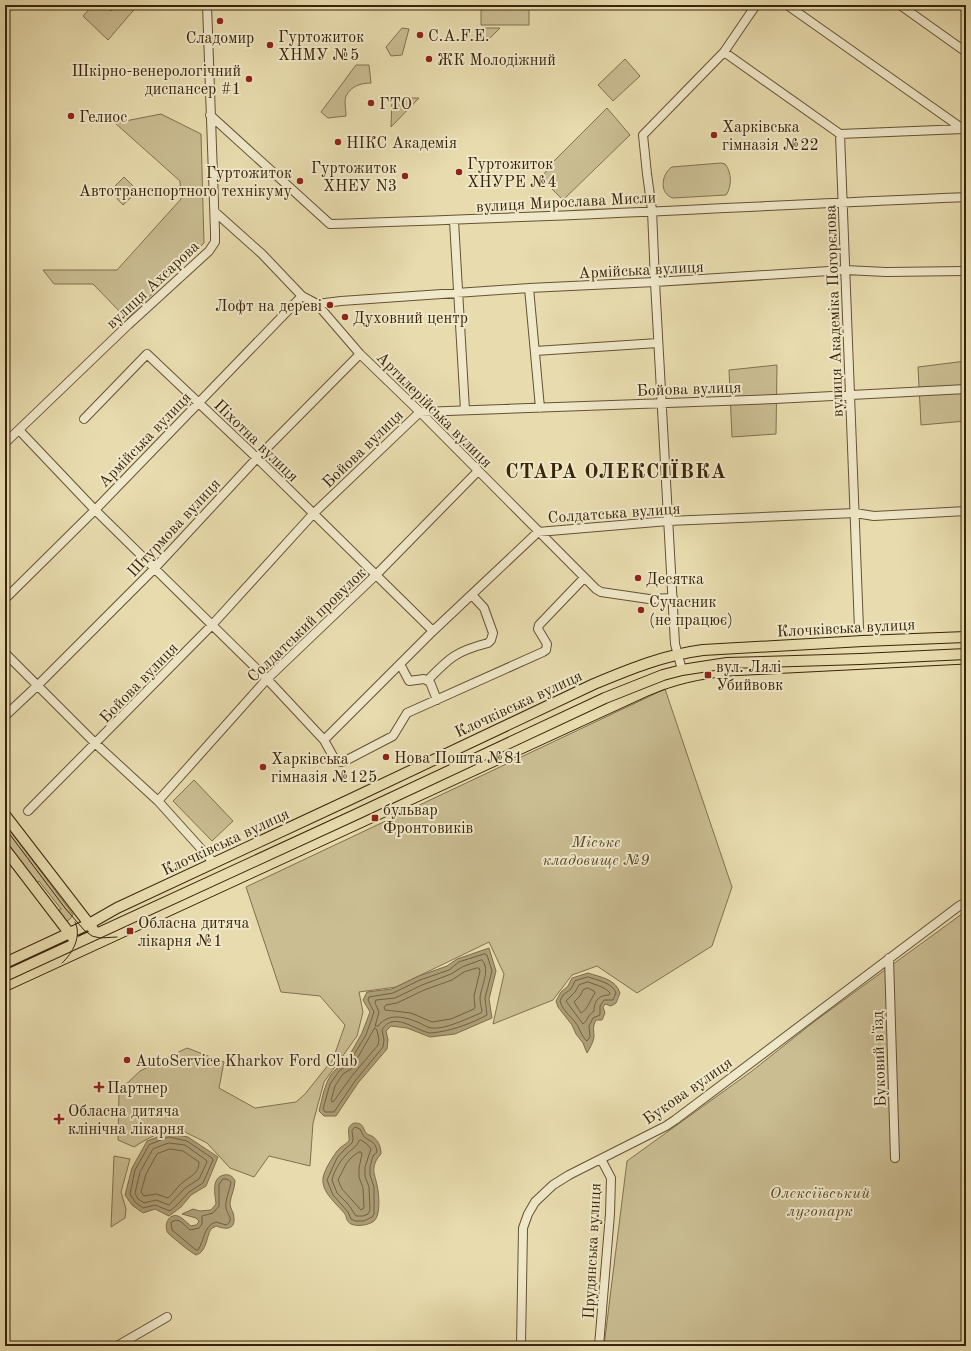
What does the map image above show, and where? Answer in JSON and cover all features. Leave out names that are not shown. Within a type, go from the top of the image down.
[{"type":"main road","name":"Клочківська вулиця","points":[[5,963],[89,924],[117,908],[213,862],[594,684],[635,667],[677,654],[703,650],[966,637]]},
{"type":"main road","name":"Клочківська вулиця","points":[[5,976],[605,698],[656,677],[682,670],[727,662],[862,659],[966,654]]},
{"type":"main road","points":[[5,815],[96,933]]},
{"type":"main road","points":[[5,849],[70,933],[76,943]]},
{"type":"street","name":"вулиця Ахсарова","points":[[5,443],[128,324],[209,251],[215,242],[207,5]]},
{"type":"street","points":[[682,670],[675,644],[652,210],[643,135],[724,52],[756,5]]},
{"type":"street","points":[[787,5],[964,129]]},
{"type":"street","points":[[900,5],[966,52]]},
{"type":"street","points":[[724,52],[840,134],[964,129]]},
{"type":"street","name":"вулиця Мирослава Мисли","points":[[210,115],[330,224],[454,221],[652,210],[966,198]]},
{"type":"street","name":"вулиця Академіка Погорєлова","points":[[840,134],[859,629]]},
{"type":"street","name":"Артилерійська вулиця","points":[[215,212],[262,254],[302,296],[317,304],[360,354],[420,412],[584,578],[601,592],[649,599],[673,598]]},
{"type":"street","points":[[454,221],[465,410]]},
{"type":"street","name":"Армійська вулиця","points":[[317,304],[529,288],[845,270],[886,272],[966,271]]},
{"type":"street","points":[[529,288],[540,408]]},
{"type":"street","name":"Армійська вулиця","points":[[5,600],[95,510],[302,296]]},
{"type":"street","points":[[535,352],[658,343]]},
{"type":"street","name":"Піхотна вулиця","points":[[84,418],[147,354],[199,402],[433,631]]},
{"type":"street","name":"Штурмова вулиця","points":[[5,716],[154,569],[256,458],[360,354]]},
{"type":"street","name":"Бойова вулиця","points":[[28,811],[96,744],[212,625],[314,514],[420,412],[966,389]]},
{"type":"street","points":[[19,430],[95,510],[267,680],[324,740],[334,758],[341,762],[393,736],[407,714],[546,650],[547,644],[538,629],[539,625],[584,578]]},
{"type":"street","name":"Солдатський провулок","points":[[158,801],[267,680],[376,575],[478,471]]},
{"type":"street","name":"Солдатська вулиця","points":[[324,740],[433,631],[538,532],[668,521],[855,513],[874,516],[966,511]]},
{"type":"street","points":[[428,680],[446,661],[462,650],[488,643],[492,640],[493,633],[484,608],[472,594]]},
{"type":"street","points":[[5,653],[96,744],[158,801],[213,862]]},
{"type":"street","points":[[400,664],[410,681],[424,679],[428,680]]},
{"type":"street","points":[[428,680],[437,700]]},
{"type":"street","name":"Букова вулиця","points":[[521,1346],[523,1228],[528,1214],[535,1202],[553,1185],[569,1175],[675,1120],[889,958],[966,902]]},
{"type":"street","name":"Буковий в'їзд","points":[[889,958],[895,1158]]},
{"type":"street","name":"Прудянська вулиця","points":[[599,1346],[610,1214],[611,1178],[601,1159]]},
{"type":"street","points":[[117,1346],[167,1317]]},
{"type":"green space","points":[[93,5],[104,5],[111,11],[116,5],[138,5],[108,40],[83,16]]},
{"type":"green space","points":[[481,5],[529,5],[529,25],[481,25]]},
{"type":"green space","points":[[402,28],[409,29],[402,55],[391,56],[386,47]]},
{"type":"green space","points":[[478,28],[500,28],[489,39],[478,31]]},
{"type":"green space","points":[[625,59],[640,76],[613,101],[598,85]]},
{"type":"green space","points":[[356,65],[369,65],[371,83],[357,86],[348,93],[345,101],[346,116],[328,118],[321,112]]},
{"type":"green space","points":[[392,98],[419,98],[391,127]]},
{"type":"green space","points":[[607,108],[630,135],[563,200],[541,178],[553,162]]},
{"type":"green space","points":[[161,114],[201,134],[204,243],[127,319],[93,284],[54,284],[43,270],[117,270],[181,199],[180,181],[115,123]]},
{"type":"green space","points":[[721,163],[725,164],[730,175],[730,184],[726,195],[673,198],[668,196],[665,192],[663,184],[664,179],[668,170],[672,167]]},
{"type":"green space","points":[[124,177],[138,191],[123,205],[110,191]]},
{"type":"green space","points":[[966,361],[966,421],[921,425],[918,367]]},
{"type":"green space","points":[[777,365],[776,434],[732,437],[729,370]]},
{"type":"green space","name":"Міське кладовище №9","points":[[665,689],[732,887],[712,946],[637,993],[597,966],[572,975],[553,1000],[493,1024],[504,974],[489,942],[396,987],[359,992],[363,1012],[357,1036],[324,1082],[313,1123],[310,1166],[269,1156],[254,1177],[230,1168],[207,1143],[185,1132],[163,1131],[134,1147],[118,1140],[119,1091],[140,1071],[187,1048],[224,1062],[219,1088],[255,1108],[296,1102],[305,1094],[333,1059],[345,1025],[320,996],[281,992],[246,887]]},
{"type":"green space","points":[[194,780],[233,821],[212,841],[173,801]]},
{"type":"green space","points":[[5,824],[72,913],[73,915],[67,921],[58,911],[61,909],[39,881],[37,883],[5,842]]},
{"type":"green space","name":"Олексіївський лугопарк","points":[[966,911],[966,1346],[604,1346],[627,1161],[752,1071],[815,1021]]},
{"type":"green space","points":[[114,1156],[130,1159],[121,1192],[126,1209],[125,1218],[111,1227]]},
{"type":"water","points":[[489,948],[496,971],[489,999],[492,1018],[455,1034],[430,1037],[407,1028],[391,1026],[386,1031],[388,1040],[387,1049],[358,1083],[336,1116],[324,1116],[319,1111],[329,1078],[333,1072],[344,1065],[362,1033],[370,1012],[363,1000],[367,992],[392,989],[419,976],[447,966],[457,959]]},
{"type":"water","points":[[588,973],[602,977],[611,982],[618,988],[620,993],[616,1003],[611,1006],[605,1004],[603,1007],[605,1013],[602,1020],[596,1020],[594,1027],[594,1039],[587,1053],[583,1043],[576,1034],[572,1025],[558,1007],[556,1001],[561,992],[568,986],[572,978]]},
{"type":"water","points":[[354,1123],[361,1125],[368,1135],[376,1139],[381,1151],[381,1154],[374,1165],[379,1204],[378,1214],[374,1221],[360,1225],[354,1225],[348,1222],[345,1214],[327,1193],[323,1183],[324,1175],[333,1157],[341,1147],[349,1141],[349,1129]]},
{"type":"water","points":[[168,1133],[188,1137],[218,1157],[206,1186],[191,1195],[181,1207],[169,1216],[155,1209],[143,1213],[132,1205],[125,1195],[132,1168],[147,1141]]},
{"type":"water","points":[[224,1175],[231,1176],[235,1181],[230,1203],[234,1216],[233,1225],[228,1228],[216,1226],[211,1229],[204,1248],[196,1255],[168,1233],[166,1227],[168,1220],[172,1216],[178,1216],[191,1226],[196,1225],[199,1221],[196,1218],[182,1214],[193,1209],[200,1211],[211,1210],[216,1204],[215,1183],[217,1179]]},
{"type":"tram line","points":[[5,992],[668,688],[698,680],[729,676],[966,664]]},
{"type":"tram line","points":[[5,828],[65,908],[84,930],[92,936],[100,938],[117,937]]},
{"type":"tram line","points":[[62,963],[70,954],[77,938],[77,927],[75,922]]},
{"type":"place","name":"Сладомир","points":[[220,21]]},
{"type":"place","name":"C.A.F.E.","points":[[420,35]]},
{"type":"place","name":"Гуртожиток ХНМУ №5","points":[[270,45]]},
{"type":"place","name":"ЖК Молодіжний","points":[[429,59]]},
{"type":"place","name":"Шкірно-венерологічний диспансер #1","points":[[249,79]]},
{"type":"place","name":"ГТО","points":[[371,103]]},
{"type":"place","name":"Гелиос","points":[[71,116]]},
{"type":"place","name":"Харківська гімназія №22","points":[[714,135]]},
{"type":"place","name":"НІКС Академія","points":[[338,142]]},
{"type":"place","name":"Гуртожиток ХНУРЕ №4","points":[[459,172]]},
{"type":"place","name":"Гуртожиток ХНЕУ N3","points":[[405,176]]},
{"type":"place","name":"Гуртожиток Автотранспортного технікуму","points":[[300,181]]},
{"type":"place","name":"Лофт на дереві","points":[[330,305]]},
{"type":"place","name":"Духовний центр","points":[[345,317]]},
{"type":"place","name":"Десятка","points":[[638,578]]},
{"type":"place","name":"Сучасник (не працює)","points":[[641,610]]},
{"type":"place","name":"вул. Лялі Убийвовк","points":[[708,675]]},
{"type":"place","name":"Нова Пошта №81","points":[[386,757]]},
{"type":"place","name":"Харківська гімназія №125","points":[[263,767]]},
{"type":"place","name":"бульвар Фронтовиків","points":[[375,818]]},
{"type":"place","name":"Обласна дитяча лікарня №1","points":[[130,931]]},
{"type":"place","name":"AutoService Kharkov Ford Club","points":[[127,1060]]},
{"type":"place","name":"Партнер","points":[[99,1087]]},
{"type":"place","name":"Обласна дитяча клінічна лікарня","points":[[59,1119]]},
{"type":"district","name":"СТАРА ОЛЕКСІЇВКА","points":[[616,471]]}]
